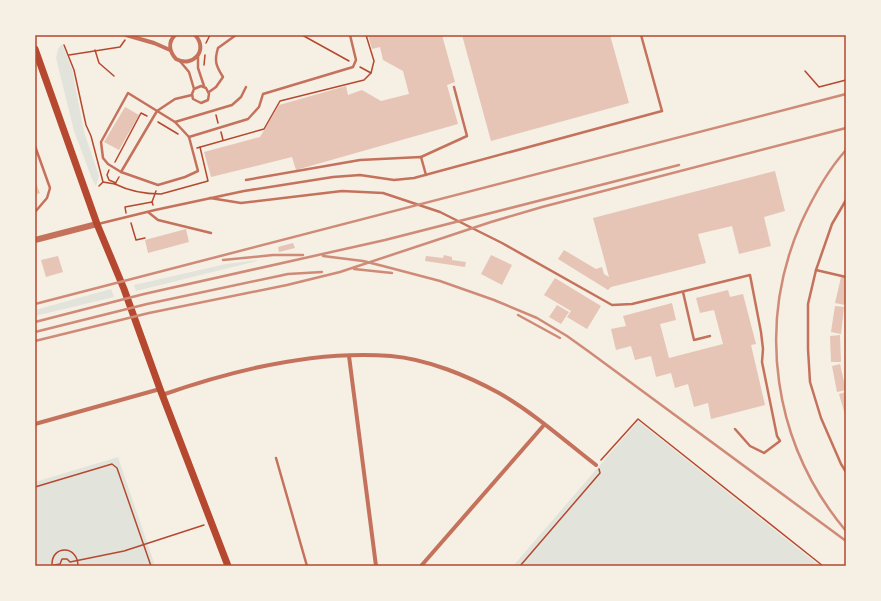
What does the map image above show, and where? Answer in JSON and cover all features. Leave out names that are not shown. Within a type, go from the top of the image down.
[{"type":"main road","points":[[35,49],[97,224],[124,289],[161,392],[228,566]]},
{"type":"street","points":[[175,35],[171,40],[170,50],[172,55],[179,60],[186,62],[198,56],[201,46],[195,35]]},
{"type":"street","points":[[128,36],[154,43],[170,50]]},
{"type":"street","points":[[35,240],[97,224]]},
{"type":"street","points":[[348,356],[376,566]]},
{"type":"street","points":[[35,424],[237,372],[286,362],[348,356],[391,356],[409,359],[461,375],[500,393],[598,464]]},
{"type":"street","points":[[421,566],[544,425]]},
{"type":"lane","points":[[179,60],[189,72],[194,89],[192,95],[195,101],[203,103],[209,97],[209,92],[216,87],[222,77],[217,68],[215,58],[218,48],[236,35]]},
{"type":"lane","points":[[189,137],[248,120],[259,107],[262,94],[353,67],[356,60],[350,35]]},
{"type":"lane","points":[[97,224],[148,211],[244,191],[333,177],[360,175],[394,180],[414,178],[662,111],[641,35]]},
{"type":"lane","points":[[198,56],[198,68],[204,87],[209,92]]},
{"type":"lane","points":[[194,89],[198,86],[204,87]]},
{"type":"lane","points":[[175,122],[232,104],[241,97],[246,87]]},
{"type":"lane","points":[[246,180],[360,160],[422,157],[467,136],[454,87]]},
{"type":"lane","points":[[128,93],[175,122],[189,137],[198,171],[185,177],[158,185],[122,172],[108,164],[103,158],[101,142],[128,93]]},
{"type":"lane","points":[[122,172],[156,111],[175,99],[192,95]]},
{"type":"lane","points":[[35,146],[50,188],[47,198],[35,212]]},
{"type":"lane","points":[[422,157],[426,175]]},
{"type":"lane","points":[[210,198],[241,203],[342,191],[383,193],[440,212],[502,243],[612,305],[632,304],[750,275],[760,332],[764,369],[777,436],[780,441],[764,453],[750,446],[735,429]]},
{"type":"lane","points":[[846,200],[832,224],[816,270],[808,304],[810,382],[821,418],[846,472]]},
{"type":"lane","points":[[148,211],[158,220],[211,233]]},
{"type":"lane","points":[[816,270],[846,277]]},
{"type":"lane","points":[[683,292],[694,340],[710,336]]},
{"type":"lane","points":[[276,458],[307,566]]},
{"type":"path","points":[[302,35],[371,73]]},
{"type":"path","points":[[196,148],[264,129],[280,101],[364,80],[371,73],[374,61],[366,35]]},
{"type":"path","points":[[69,56],[95,50],[120,47],[128,36]]},
{"type":"path","points":[[64,46],[74,70],[86,125],[92,136],[104,182]]},
{"type":"path","points":[[95,50],[99,63],[114,76]]},
{"type":"path","points":[[805,71],[818,87],[846,80]]},
{"type":"path","points":[[115,184],[122,172]]},
{"type":"path","points":[[100,186],[109,180]]},
{"type":"path","points":[[104,182],[115,184],[127,190],[154,194],[152,202],[154,210]]},
{"type":"path","points":[[125,208],[152,202]]},
{"type":"path","points":[[131,223],[136,240],[145,238]]},
{"type":"path","points":[[520,566],[600,473],[598,464],[638,419],[823,566]]},
{"type":"path","points":[[35,487],[112,464],[117,468],[151,566]]},
{"type":"path","points":[[49,566],[60,564],[62,559],[67,559],[70,562],[124,551],[212,522]]},
{"type":"path","points":[[52,566],[53,558],[62,550],[72,552],[77,556],[78,566]]},
{"type":"path","points":[[68,566],[70,562]]},
{"type":"shaded area","points":[[62,44],[72,69],[84,132],[99,176],[96,186],[74,131],[56,58],[58,49]]},
{"type":"shaded area","points":[[257,260],[136,291],[134,285],[226,264]]},
{"type":"shaded area","points":[[111,289],[114,297],[35,316],[35,310]]},
{"type":"shaded area","points":[[638,421],[820,566],[513,566]]},
{"type":"shaded area","points":[[118,457],[155,566],[35,566],[35,482]]},
{"type":"building","points":[[368,35],[442,35],[455,82],[447,85],[458,124],[296,170],[292,157],[211,177],[204,152],[260,137],[279,105],[346,86],[348,95],[362,90],[381,101],[409,94],[403,71],[383,60],[380,47],[372,49]]},
{"type":"building","points":[[462,35],[610,35],[629,103],[491,141]]},
{"type":"building","points":[[125,107],[139,115],[119,150],[104,142]]},
{"type":"building","points":[[775,171],[785,211],[764,217],[771,246],[739,254],[732,226],[698,234],[706,263],[611,287],[608,290],[558,259],[564,250],[596,269],[602,267],[604,274],[609,277],[593,218]]},
{"type":"building","points":[[35,181],[40,193],[35,195]]},
{"type":"building","points":[[186,229],[189,242],[148,253],[145,240]]},
{"type":"building","points":[[293,243],[295,248],[279,252],[278,247]]},
{"type":"building","points":[[444,255],[452,257],[452,260],[466,262],[465,267],[425,261],[426,256],[443,258]]},
{"type":"building","points":[[491,255],[512,265],[502,285],[481,274]]},
{"type":"building","points":[[58,256],[63,272],[46,277],[41,260]]},
{"type":"building","points":[[841,277],[846,278],[845,305],[835,303]]},
{"type":"building","points":[[555,278],[601,306],[587,329],[567,317],[571,311],[544,295]]},
{"type":"building","points":[[728,290],[730,297],[743,294],[756,344],[751,345],[765,405],[711,419],[708,403],[694,407],[688,384],[675,388],[671,373],[656,377],[651,356],[635,360],[631,346],[616,350],[611,329],[626,326],[623,316],[672,303],[676,320],[660,324],[669,358],[723,344],[714,310],[700,313],[696,298]]},
{"type":"building","points":[[557,305],[569,312],[561,324],[549,317]]},
{"type":"building","points":[[835,306],[844,307],[841,334],[831,332]]},
{"type":"building","points":[[840,335],[841,362],[831,362],[830,336]]},
{"type":"building","points":[[840,364],[846,390],[837,392],[832,366]]},
{"type":"building","points":[[846,392],[846,418],[839,394]]},
{"type":"railway","points":[[35,304],[846,94]]},
{"type":"railway","points":[[35,341],[149,313],[287,285],[340,272],[491,222],[542,207],[846,128]]},
{"type":"railway","points":[[846,150],[821,185],[801,223],[787,262],[779,302],[776,343],[779,383],[788,422],[802,461],[821,497],[846,531]]},
{"type":"railway","points":[[35,322],[144,294],[385,240],[679,165]]},
{"type":"railway","points":[[223,260],[273,255],[303,255]]},
{"type":"railway","points":[[323,256],[363,261],[440,281],[494,300],[537,318],[588,351],[846,541]]},
{"type":"railway","points":[[354,269],[392,273]]},
{"type":"railway","points":[[35,332],[147,304],[288,274],[322,272]]},
{"type":"railway","points":[[518,315],[560,338]]}]
